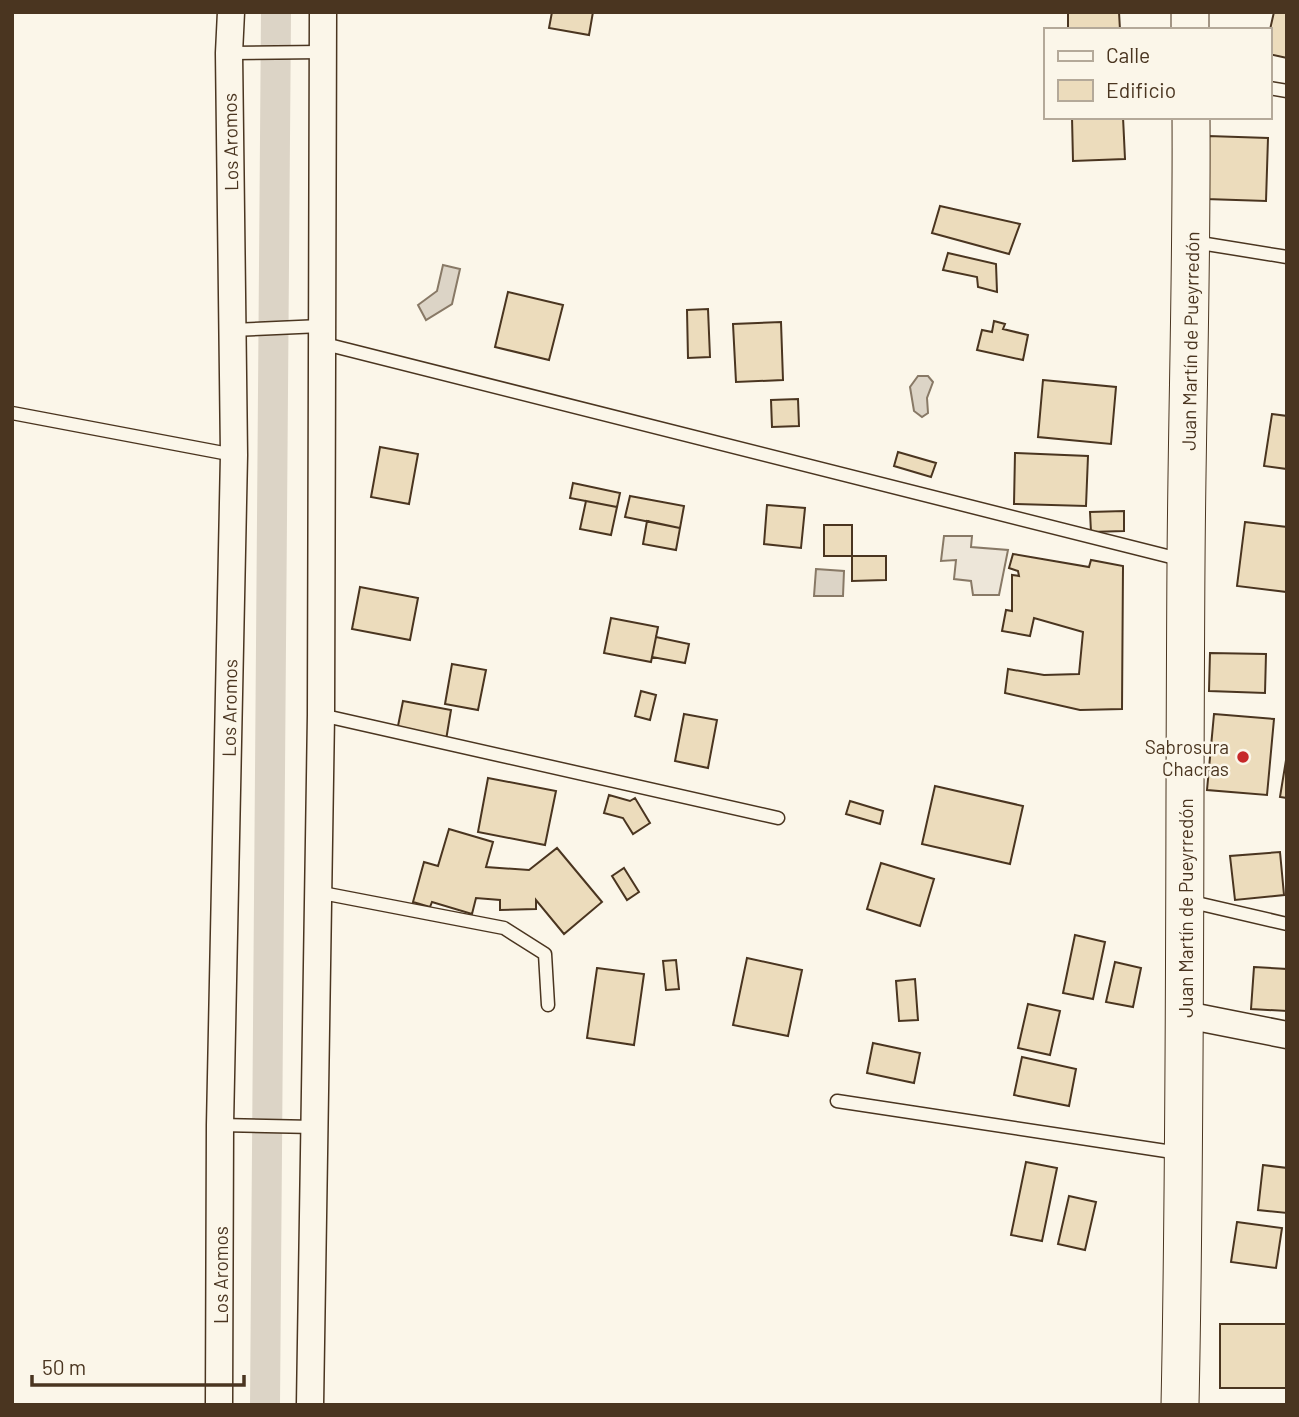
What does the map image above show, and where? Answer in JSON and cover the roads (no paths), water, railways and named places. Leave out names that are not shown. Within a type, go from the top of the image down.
[{"type":"main road","name":"Juan Martín de Pueyrredón","points":[[1181,1405],[1186,1154],[1186,560],[1192,242],[1191,119]]},
{"type":"street","name":"Los Aromos","points":[[219,1405],[220,1125],[234,455],[230,12]]},
{"type":"street","points":[[310,1405],[321,715],[323,12]]},
{"type":"street","points":[[1185,1015],[1287,1035]]},
{"type":"lane","points":[[229,53],[322,52]]},
{"type":"lane","points":[[1192,242],[1287,257]]},
{"type":"lane","points":[[232,330],[321,334],[1186,560]]},
{"type":"lane","points":[[12,413],[234,455]]},
{"type":"lane","points":[[321,715],[778,818]]},
{"type":"lane","points":[[317,892],[504,928],[545,954],[548,1005]]},
{"type":"lane","points":[[1185,900],[1287,924]]},
{"type":"lane","points":[[837,1101],[1186,1154]]},
{"type":"lane","points":[[220,1125],[314,1127]]},
{"type":"waterway","points":[[265,1405],[276,12]]},
{"type":"place","name":"Sabrosura Chacras","points":[[1243,757]]}]
